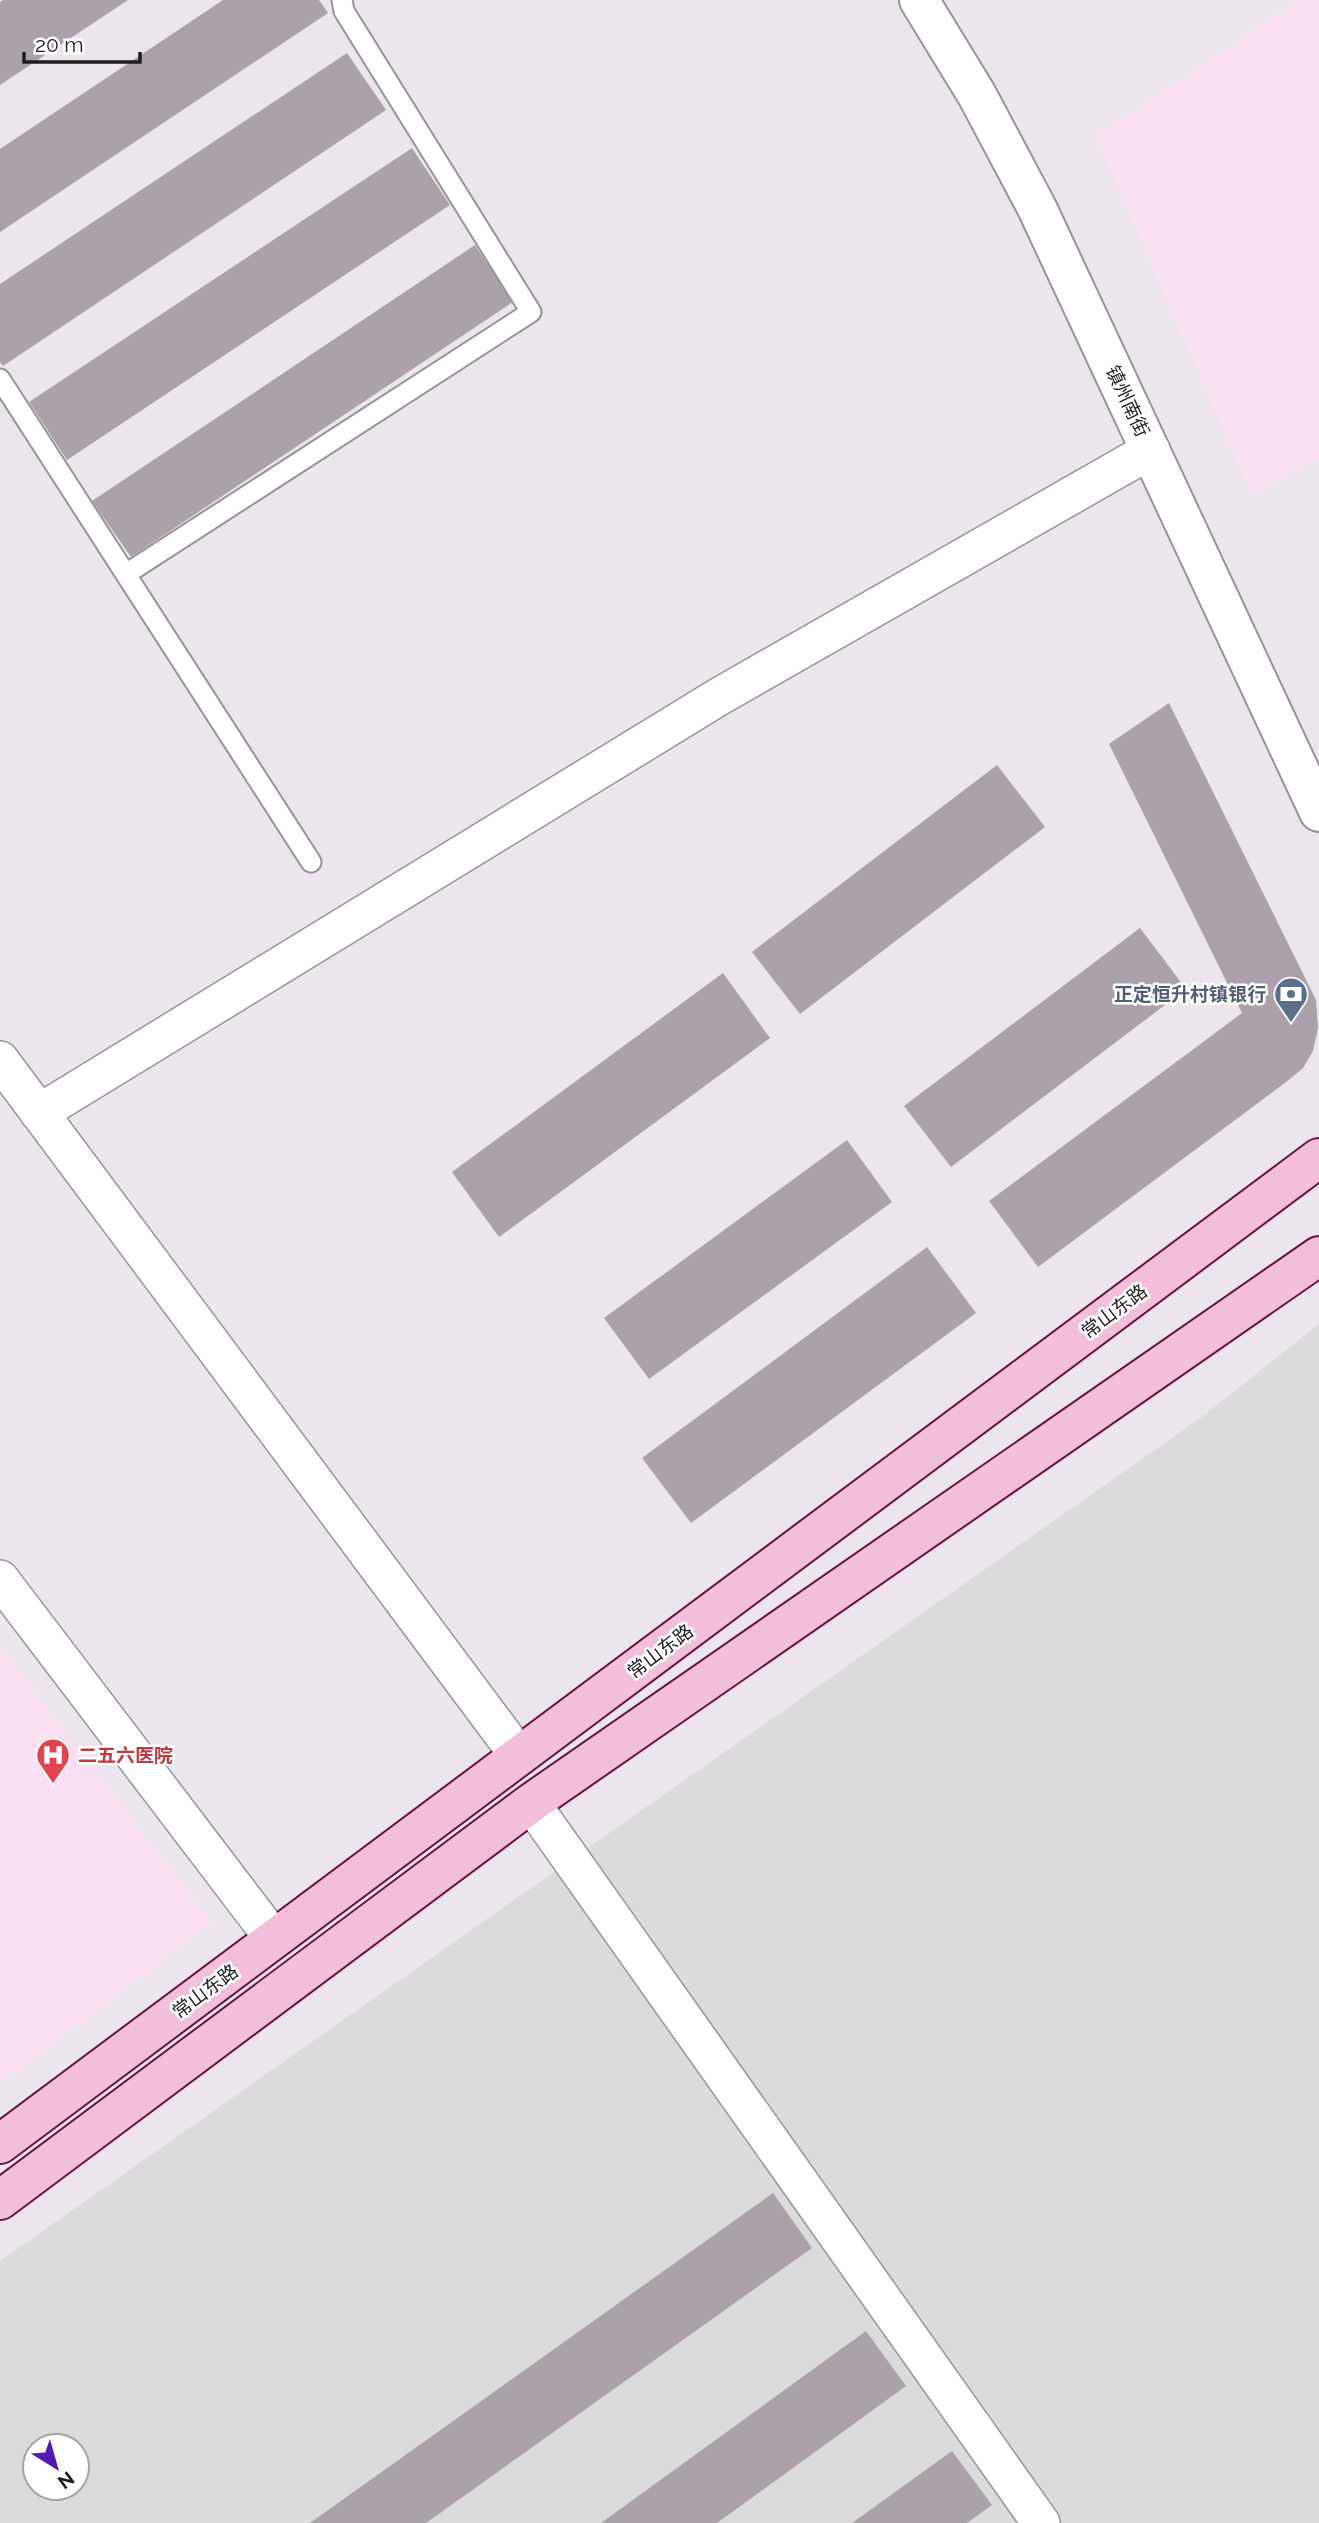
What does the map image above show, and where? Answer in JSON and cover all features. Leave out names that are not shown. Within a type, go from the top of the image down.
[{"type":"main road","name":"常山东路","points":[[0,2144],[1319,1158]]},
{"type":"main road","points":[[0,2200],[531,1803],[1319,1256]]},
{"type":"street","name":"镇州南街","points":[[919,0],[977,95],[1037,208],[1319,812]]},
{"type":"street","points":[[39,1113],[720,696],[1152,450]]},
{"type":"street","points":[[0,1060],[519,1756]]},
{"type":"street","points":[[0,1579],[274,1939]]},
{"type":"street","points":[[531,1803],[1041,2523]]},
{"type":"lane","points":[[126,574],[531,313],[344,11],[342,0]]},
{"type":"lane","points":[[0,379],[311,862]]},
{"type":"shaded area","points":[[1297,0],[1319,0],[1319,459],[1252,495],[1096,136]]},
{"type":"shaded area","points":[[1319,1324],[1319,2523],[0,2523],[0,2261],[1203,1416]]},
{"type":"shaded area","name":"二五六医院","points":[[0,1647],[212,1923],[0,2083]]},
{"type":"building","points":[[128,0],[0,85],[0,2]]},
{"type":"building","points":[[223,0],[319,0],[328,13],[0,232],[0,149]]},
{"type":"building","points":[[347,53],[386,110],[3,366],[0,362],[0,284]]},
{"type":"building","points":[[412,148],[450,205],[67,460],[29,402]]},
{"type":"building","points":[[475,245],[513,302],[131,557],[92,501]]},
{"type":"building","points":[[1169,703],[1316,1000],[1318,1028],[1313,1051],[1303,1068],[1290,1079],[1038,1267],[989,1201],[1242,1013],[1109,744]]},
{"type":"building","points":[[997,765],[1045,827],[800,1014],[752,952]]},
{"type":"building","points":[[1140,928],[1186,989],[951,1167],[904,1106]]},
{"type":"building","points":[[723,973],[770,1038],[499,1237],[452,1172]]},
{"type":"building","points":[[847,1140],[892,1202],[649,1379],[604,1318]]},
{"type":"building","points":[[927,1247],[976,1313],[691,1523],[642,1458]]},
{"type":"building","points":[[773,2193],[812,2248],[426,2523],[310,2523]]},
{"type":"building","points":[[866,2331],[906,2386],[717,2523],[601,2523]]},
{"type":"building","points":[[952,2451],[992,2505],[967,2523],[852,2523]]},
{"type":"place","name":"正定恒升村镇银行","points":[[1291,1024]]},
{"type":"place","name":"二五六医院","points":[[53,1785]]}]
